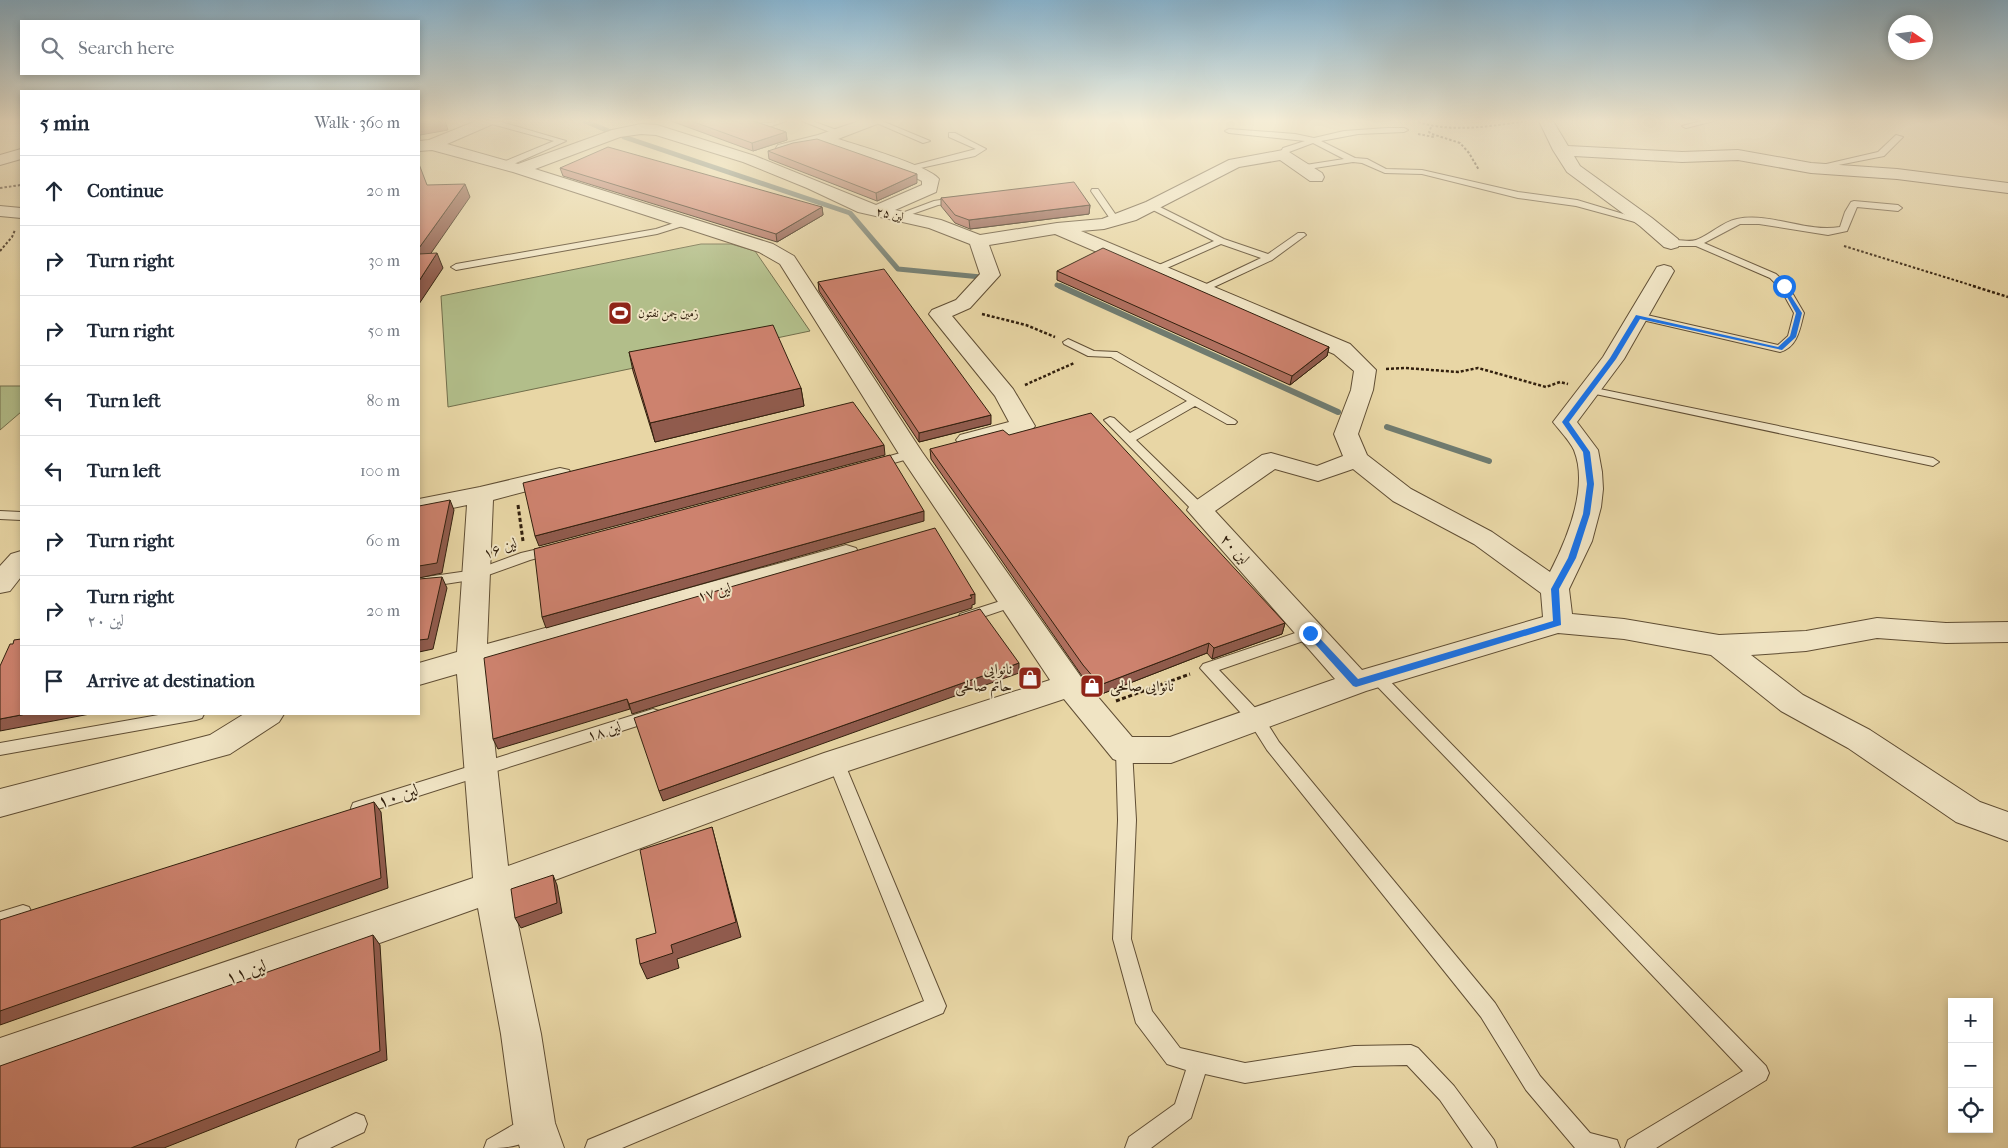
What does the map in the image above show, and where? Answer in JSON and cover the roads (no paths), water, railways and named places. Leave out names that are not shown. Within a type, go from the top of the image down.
[{"type":"street","points":[[535,175],[766,248],[787,260],[865,401],[930,450],[958,522],[1070,685],[1124,750],[1171,750],[1366,680],[1558,623],[1624,629],[1719,646],[1806,641],[1877,628],[1946,633],[2008,632]]},
{"type":"street","name":"لین ۲۵","points":[[789,175],[864,208],[936,224],[978,241]]},
{"type":"street","points":[[878,211],[930,188],[931,179],[922,175]]},
{"type":"street","points":[[930,450],[1023,426],[1005,394],[939,314],[962,304],[990,275],[978,241],[1057,228],[1104,224],[1116,221],[1152,206],[1212,175]]},
{"type":"street","points":[[1581,175],[1646,222],[1670,243]]},
{"type":"street","points":[[1902,175],[2007,186]]},
{"type":"street","points":[[0,211],[19,218]]},
{"type":"street","points":[[1057,228],[1342,349],[1365,370],[1362,390],[1346,434],[1356,459],[1402,495],[1483,538],[1555,589]]},
{"type":"street","points":[[1558,623],[1555,589],[1572,558],[1587,514],[1590,484],[1586,452],[1566,422],[1613,359],[1664,271]]},
{"type":"street","points":[[1200,510],[1271,460],[1318,474],[1356,459]]},
{"type":"street","points":[[420,507],[480,495],[583,469]]},
{"type":"street","points":[[480,495],[478,574],[471,661],[492,887],[521,1034],[538,1136]]},
{"type":"street","name":"لین ۲۰","points":[[1200,510],[1310,633],[1366,680]]},
{"type":"street","points":[[929,530],[958,522]]},
{"type":"street","name":"لین ۱۷","points":[[420,674],[872,547]]},
{"type":"street","points":[[0,584],[20,561]]},
{"type":"street","points":[[1719,646],[1792,703],[1859,739],[1968,812],[2008,827]]},
{"type":"street","name":"لین ۱۱","points":[[0,1058],[492,887],[836,762],[1070,685]]},
{"type":"street","points":[[0,803],[219,745],[266,715]]},
{"type":"lane","points":[[1433,175],[1518,195],[1576,203],[1646,222]]},
{"type":"lane","points":[[1095,191],[1116,221]]},
{"type":"lane","points":[[898,216],[937,203],[966,199]]},
{"type":"lane","points":[[1697,243],[1738,221],[1759,221],[1828,232],[1844,229],[1849,212],[1854,204],[1898,208]]},
{"type":"lane","points":[[1152,206],[1221,241],[1269,258]]},
{"type":"lane","points":[[456,267],[657,231],[686,222]]},
{"type":"lane","points":[[1201,290],[1269,258],[1300,235]]},
{"type":"lane","points":[[1155,270],[1221,241]]},
{"type":"lane","points":[[1638,316],[1780,349],[1793,337],[1799,313],[1784,286],[1773,276],[1697,243],[1670,243]]},
{"type":"lane","points":[[1068,342],[1092,354],[1113,354],[1231,422]]},
{"type":"lane","points":[[1590,390],[1933,462]]},
{"type":"lane","points":[[1130,439],[1195,401]]},
{"type":"lane","name":"لین ۲۰","points":[[1110,420],[1200,510]]},
{"type":"lane","points":[[863,467],[930,450]]},
{"type":"lane","points":[[0,516],[20,516]]},
{"type":"lane","name":"لین ۱۶","points":[[420,583],[478,574],[526,556],[564,546]]},
{"type":"lane","points":[[946,623],[1013,602]]},
{"type":"lane","points":[[1310,633],[1208,668],[1256,719],[1272,746],[1488,1010],[1533,1083],[1584,1142],[1610,1148]]},
{"type":"lane","points":[[1366,680],[1470,771],[1759,1073],[1636,1148]]},
{"type":"lane","name":"لین ۱۸","points":[[481,769],[671,710]]},
{"type":"lane","points":[[0,749],[190,715]]},
{"type":"lane","points":[[1124,750],[1127,820],[1122,939],[1143,1016],[1174,1057],[1245,1073],[1354,1056],[1411,1055],[1448,1093],[1486,1148]]},
{"type":"lane","points":[[596,1148],[936,1006],[836,762]]},
{"type":"lane","name":"لین ۱۰","points":[[339,814],[481,769]]},
{"type":"lane","points":[[0,920],[36,910]]},
{"type":"lane","points":[[1136,1148],[1137,1145],[1184,1111],[1198,1062]]},
{"type":"lane","points":[[307,1148],[356,1124]]},
{"type":"lane","points":[[495,1148],[538,1136]]},
{"type":"waterway","points":[[736,175],[850,213],[898,269],[981,277]]},
{"type":"waterway","points":[[1057,285],[1062,287]]},
{"type":"waterway","points":[[1060,286],[1338,412]]},
{"type":"waterway","points":[[1387,427],[1489,461]]},
{"type":"place","name":"زمین چمن نفتون","points":[[620,313]]},
{"type":"place","name":"نانوایی حاتم صالحی","points":[[1030,678]]},
{"type":"place","name":"نانوایی صالحی","points":[[1092,686]]}]
